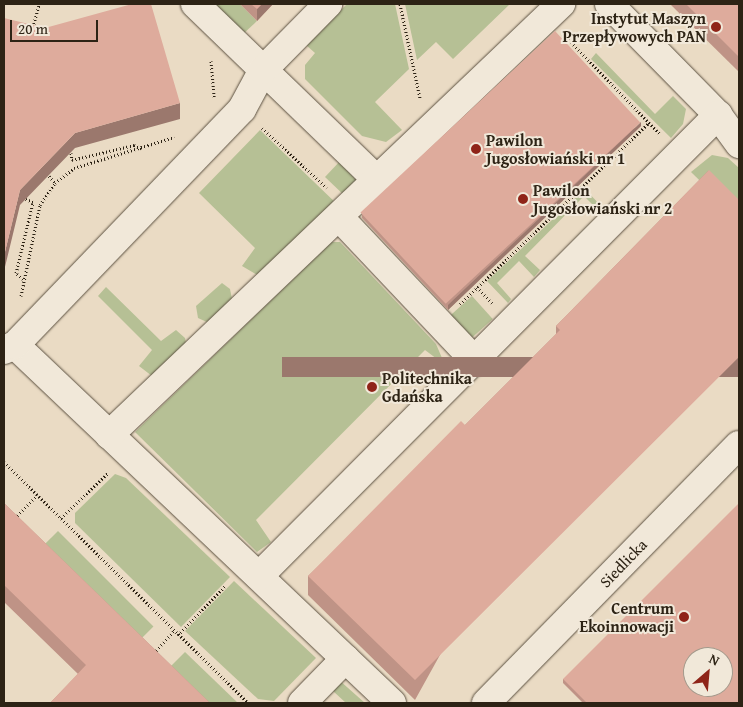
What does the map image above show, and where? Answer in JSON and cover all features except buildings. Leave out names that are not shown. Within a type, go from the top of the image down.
[{"type":"street","points":[[195,4],[378,181]]},
{"type":"street","points":[[328,4],[264,70],[242,108],[9,347],[119,444],[392,703]]},
{"type":"street","points":[[609,4],[728,120],[739,144]]},
{"type":"street","points":[[119,444],[344,213],[554,10]]},
{"type":"street","points":[[259,576],[679,154],[728,120]]},
{"type":"street","points":[[344,213],[439,323],[475,361]]},
{"type":"street","name":"Siedlicka","points":[[486,703],[739,445]]},
{"type":"street","points":[[302,703],[345,659]]},
{"type":"path","points":[[32,30],[39,4]]},
{"type":"path","points":[[400,4],[428,133]]},
{"type":"path","points":[[554,10],[649,123],[679,154]]},
{"type":"path","points":[[214,101],[215,76]]},
{"type":"path","points":[[215,83],[242,108],[344,213]]},
{"type":"path","points":[[439,323],[649,123]]},
{"type":"path","points":[[21,302],[23,279],[40,205],[55,182],[74,168],[143,149],[183,133]]},
{"type":"path","points":[[72,160],[134,145],[143,149]]},
{"type":"path","points":[[71,153],[74,168]]},
{"type":"path","points":[[49,176],[55,182]]},
{"type":"path","points":[[26,199],[40,205]]},
{"type":"path","points":[[23,279],[16,273],[33,202]]},
{"type":"path","points":[[61,518],[119,444]]},
{"type":"path","points":[[4,462],[248,703]]},
{"type":"path","points":[[9,524],[37,495]]},
{"type":"path","points":[[178,635],[232,578],[259,576]]},
{"type":"path","points":[[148,659],[174,631]]},
{"type":"green space","points":[[210,4],[240,4],[257,21],[242,35]]},
{"type":"green space","points":[[347,4],[395,4],[409,69],[375,102],[402,130],[386,142],[362,136],[305,79],[305,65],[315,53],[306,45]]},
{"type":"green space","points":[[405,4],[510,4],[453,59],[436,42],[417,60]]},
{"type":"green space","points":[[596,53],[655,114],[673,96],[686,109],[683,124],[671,138],[591,59]]},
{"type":"green space","points":[[260,130],[339,206],[259,276],[242,266],[255,248],[199,193]]},
{"type":"green space","points":[[712,155],[728,158],[739,168],[739,219],[691,172]]},
{"type":"green space","points":[[341,160],[356,180],[347,198],[325,177]]},
{"type":"green space","points":[[585,189],[602,207],[599,211],[584,196],[525,256],[540,270],[534,277],[519,261],[497,283],[511,299],[508,303],[487,281]]},
{"type":"green space","points":[[331,242],[340,242],[436,344],[445,365],[425,350],[256,520],[271,542],[257,552],[135,432]]},
{"type":"green space","points":[[222,283],[230,289],[233,304],[209,323],[198,318],[196,306]]},
{"type":"green space","points":[[106,287],[161,341],[176,330],[185,338],[186,343],[152,376],[139,366],[152,350],[98,296]]},
{"type":"green space","points":[[472,296],[493,319],[470,339],[450,316]]},
{"type":"green space","points":[[115,474],[126,478],[230,577],[181,627],[75,523],[75,513]]},
{"type":"green space","points":[[58,531],[153,626],[134,646],[39,550]]},
{"type":"green space","points":[[234,581],[316,658],[274,701],[258,699],[185,631]]},
{"type":"green space","points":[[185,652],[238,703],[205,703],[169,668]]},
{"type":"green space","points":[[339,680],[365,703],[346,703],[333,691],[322,703],[311,703]]},
{"type":"place","name":"Instytut Maszyn Przepływowych PAN","points":[[716,27]]},
{"type":"place","name":"Pawilon Jugosłowiański nr 1","points":[[476,149]]},
{"type":"place","name":"Pawilon Jugosłowiański nr 2","points":[[523,199]]},
{"type":"place","name":"Politechnika Gdańska","points":[[372,387]]},
{"type":"place","name":"Centrum Ekoinnowacji","points":[[684,617]]}]
